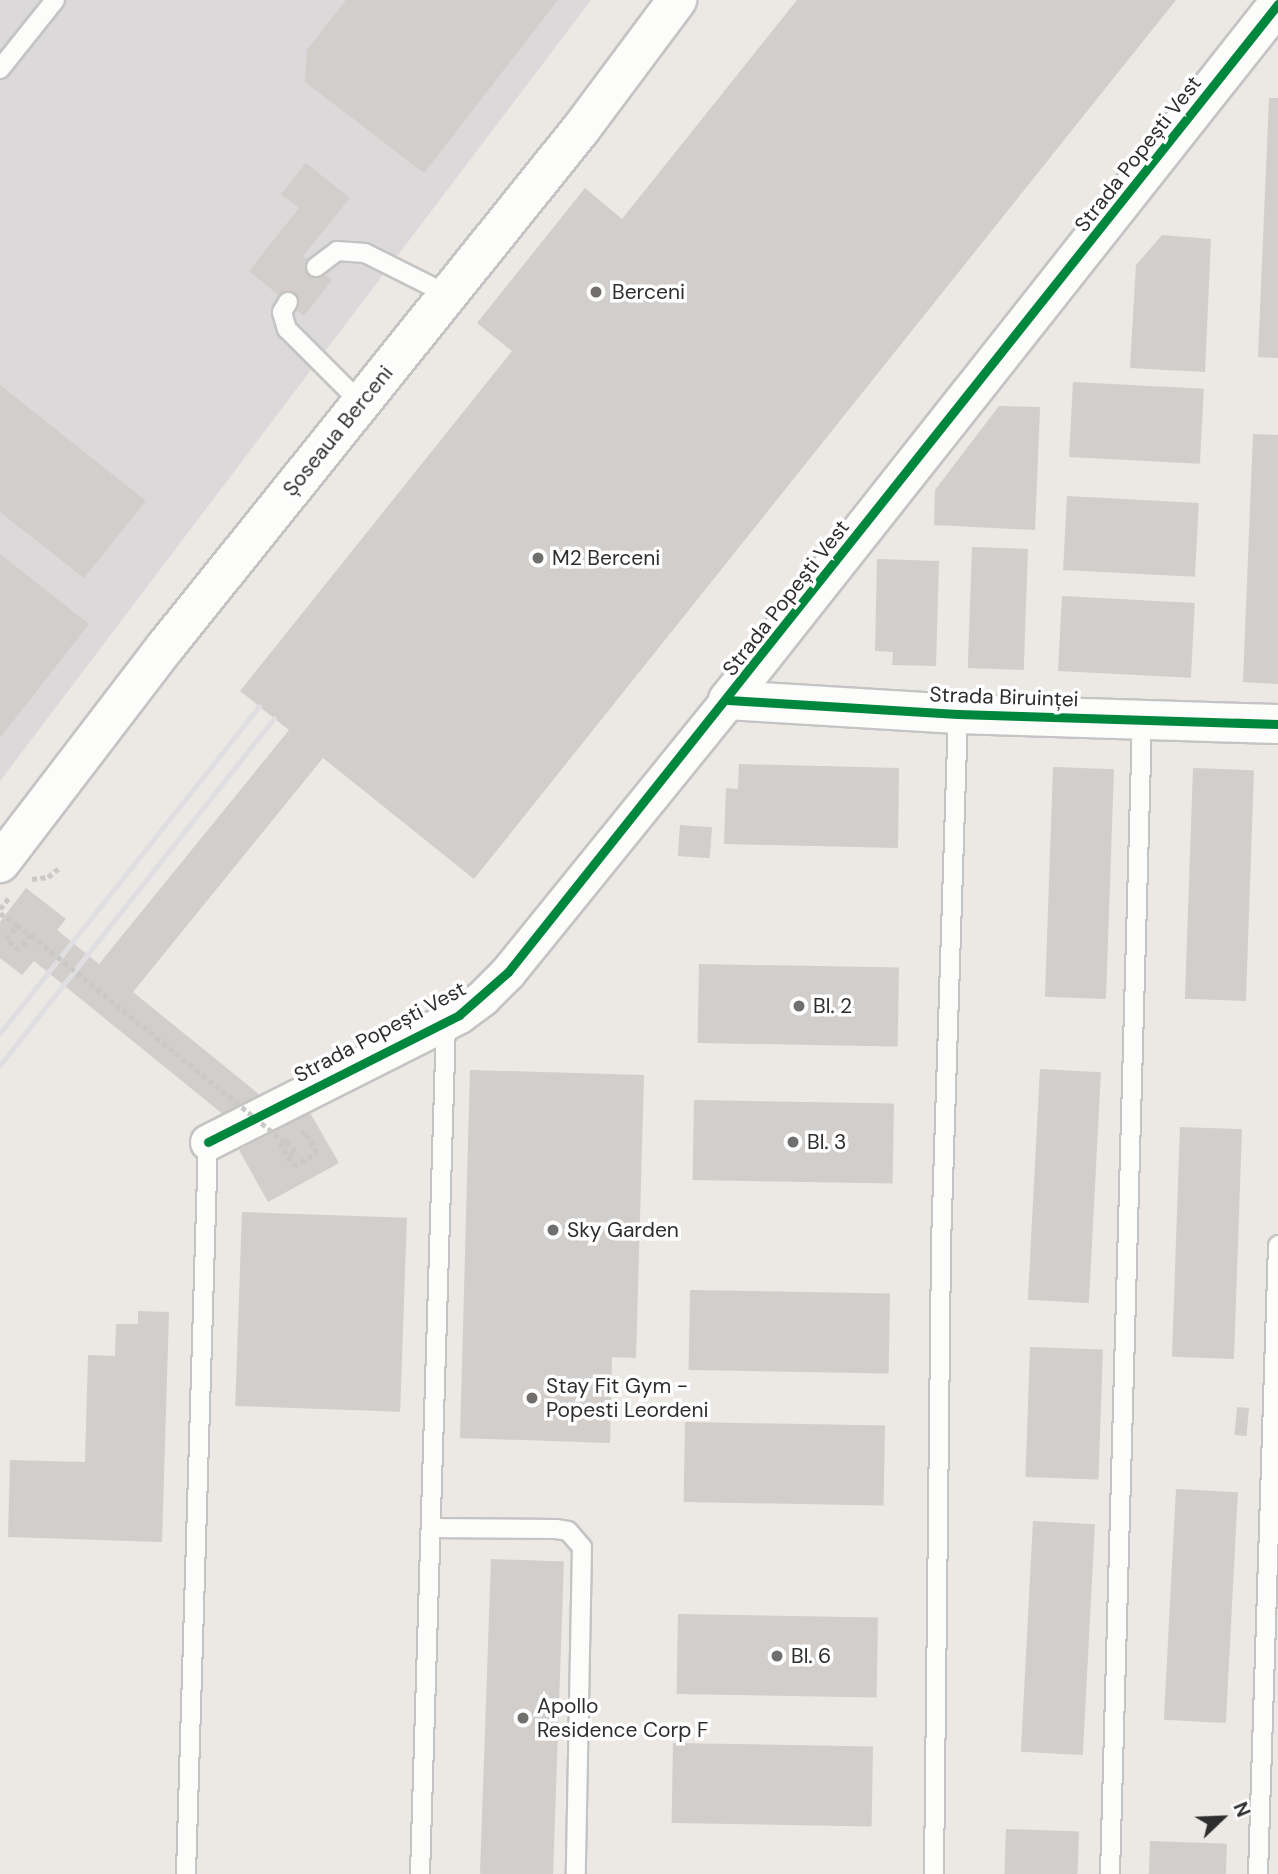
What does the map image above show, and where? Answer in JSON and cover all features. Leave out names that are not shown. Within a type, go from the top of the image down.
[{"type":"street","name":"Șoseaua Berceni","points":[[0,863],[677,0]]},
{"type":"street","name":"Strada Popești Vest","points":[[208,1142],[446,1021],[482,998],[508,972],[728,699],[1278,4]]},
{"type":"street","name":"Strada Biruinței","points":[[728,699],[958,714],[1278,724]]},
{"type":"lane","points":[[0,69],[55,0]]},
{"type":"lane","points":[[316,267],[337,251],[365,253],[447,294]]},
{"type":"lane","points":[[288,302],[282,312],[287,329],[361,403]]},
{"type":"lane","points":[[934,1874],[941,1245],[958,714]]},
{"type":"lane","points":[[1111,1874],[1142,720]]},
{"type":"lane","points":[[420,1874],[446,1021]]},
{"type":"lane","points":[[186,1874],[208,1142]]},
{"type":"lane","points":[[1258,1874],[1278,1245]]},
{"type":"lane","points":[[431,1528],[556,1529],[568,1531],[582,1547],[576,1874]]},
{"type":"path","points":[[0,913],[31,935],[286,1143],[295,1152],[288,1156]]},
{"type":"path","points":[[17,925],[6,939],[19,950],[31,935]]},
{"type":"path","points":[[286,1143],[305,1132],[317,1153],[293,1166]]},
{"type":"shaded area","points":[[0,0],[591,0],[0,781]]},
{"type":"building","points":[[346,0],[558,0],[424,173],[305,82],[307,50]]},
{"type":"building","name":"M2 Berceni","points":[[797,0],[1176,0],[474,879],[323,758],[133,992],[292,1121],[309,1111],[339,1163],[268,1202],[239,1150],[256,1141],[34,961],[22,975],[0,958],[0,922],[26,888],[66,919],[57,930],[99,964],[289,730],[240,691],[512,351],[477,323],[585,188],[622,219]]},
{"type":"building","points":[[1269,98],[1278,98],[1278,358],[1258,357]]},
{"type":"building","points":[[306,163],[350,198],[303,256],[332,280],[304,316],[249,271],[299,208],[281,194]]},
{"type":"building","points":[[1162,235],[1211,239],[1205,372],[1130,368],[1136,265]]},
{"type":"building","points":[[1073,382],[1204,389],[1200,464],[1069,457]]},
{"type":"building","points":[[0,385],[146,501],[84,578],[0,512]]},
{"type":"building","points":[[999,406],[1040,407],[1035,530],[934,525],[935,490]]},
{"type":"building","points":[[1253,434],[1278,435],[1278,684],[1243,682]]},
{"type":"building","points":[[1067,496],[1199,503],[1195,577],[1063,570]]},
{"type":"building","points":[[972,547],[1028,549],[1024,670],[968,668]]},
{"type":"building","points":[[0,554],[89,624],[0,738]]},
{"type":"building","points":[[877,559],[939,561],[936,666],[892,665],[893,652],[875,651]]},
{"type":"building","points":[[1062,596],[1195,603],[1191,678],[1058,671]]},
{"type":"building","points":[[739,764],[899,768],[898,848],[724,844],[726,788],[738,789]]},
{"type":"building","points":[[1053,767],[1114,769],[1106,999],[1045,997]]},
{"type":"building","points":[[1193,768],[1254,770],[1246,1001],[1185,999]]},
{"type":"building","points":[[680,825],[712,827],[710,858],[678,856]]},
{"type":"building","name":"Bl. 2","points":[[699,964],[899,967],[898,1046],[698,1043]]},
{"type":"building","points":[[1040,1069],[1101,1072],[1089,1303],[1028,1300]]},
{"type":"building","name":"Sky Garden","points":[[470,1070],[644,1075],[636,1358],[612,1357],[610,1443],[460,1438]]},
{"type":"building","name":"Bl. 3","points":[[694,1100],[894,1103],[893,1183],[693,1180]]},
{"type":"building","points":[[1180,1127],[1242,1129],[1234,1359],[1172,1357]]},
{"type":"building","points":[[242,1212],[407,1218],[400,1412],[235,1406]]},
{"type":"building","points":[[690,1290],[890,1293],[889,1373],[689,1370]]},
{"type":"building","points":[[138,1311],[169,1312],[162,1542],[8,1537],[10,1460],[85,1462],[88,1355],[115,1356],[116,1324],[138,1324]]},
{"type":"building","points":[[1030,1347],[1103,1350],[1098,1479],[1025,1477]]},
{"type":"building","points":[[1237,1407],[1249,1408],[1247,1436],[1235,1435]]},
{"type":"building","points":[[685,1422],[885,1425],[884,1505],[684,1502]]},
{"type":"building","points":[[1176,1489],[1238,1492],[1226,1723],[1164,1720]]},
{"type":"building","points":[[1033,1521],[1095,1524],[1083,1755],[1021,1752]]},
{"type":"building","name":"Apollo Residence Corp F","points":[[491,1559],[564,1562],[553,1874],[480,1874]]},
{"type":"building","name":"Bl. 6","points":[[678,1614],[878,1617],[877,1697],[677,1694]]},
{"type":"building","points":[[673,1743],[873,1746],[872,1826],[672,1823]]},
{"type":"building","points":[[1006,1829],[1079,1832],[1077,1874],[1004,1874]]},
{"type":"building","points":[[1150,1841],[1227,1844],[1226,1874],[1149,1874]]},
{"type":"railway","points":[[0,1033],[259,706]]},
{"type":"railway","points":[[0,1065],[274,718]]},
{"type":"cycle path","points":[[208,1142],[459,1015],[508,972],[1278,4]]},
{"type":"cycle path","points":[[728,700],[958,714],[1278,724]]},
{"type":"place","name":"Berceni","points":[[596,292]]},
{"type":"place","name":"M2 Berceni","points":[[538,558]]},
{"type":"place","name":"Bl. 2","points":[[799,1006]]},
{"type":"place","name":"Bl. 3","points":[[793,1142]]},
{"type":"place","name":"Sky Garden","points":[[553,1230]]},
{"type":"place","name":"Stay Fit Gym - Popesti Leordeni","points":[[532,1398]]},
{"type":"place","name":"Bl. 6","points":[[777,1656]]},
{"type":"place","name":"Apollo Residence Corp F","points":[[523,1718]]}]
